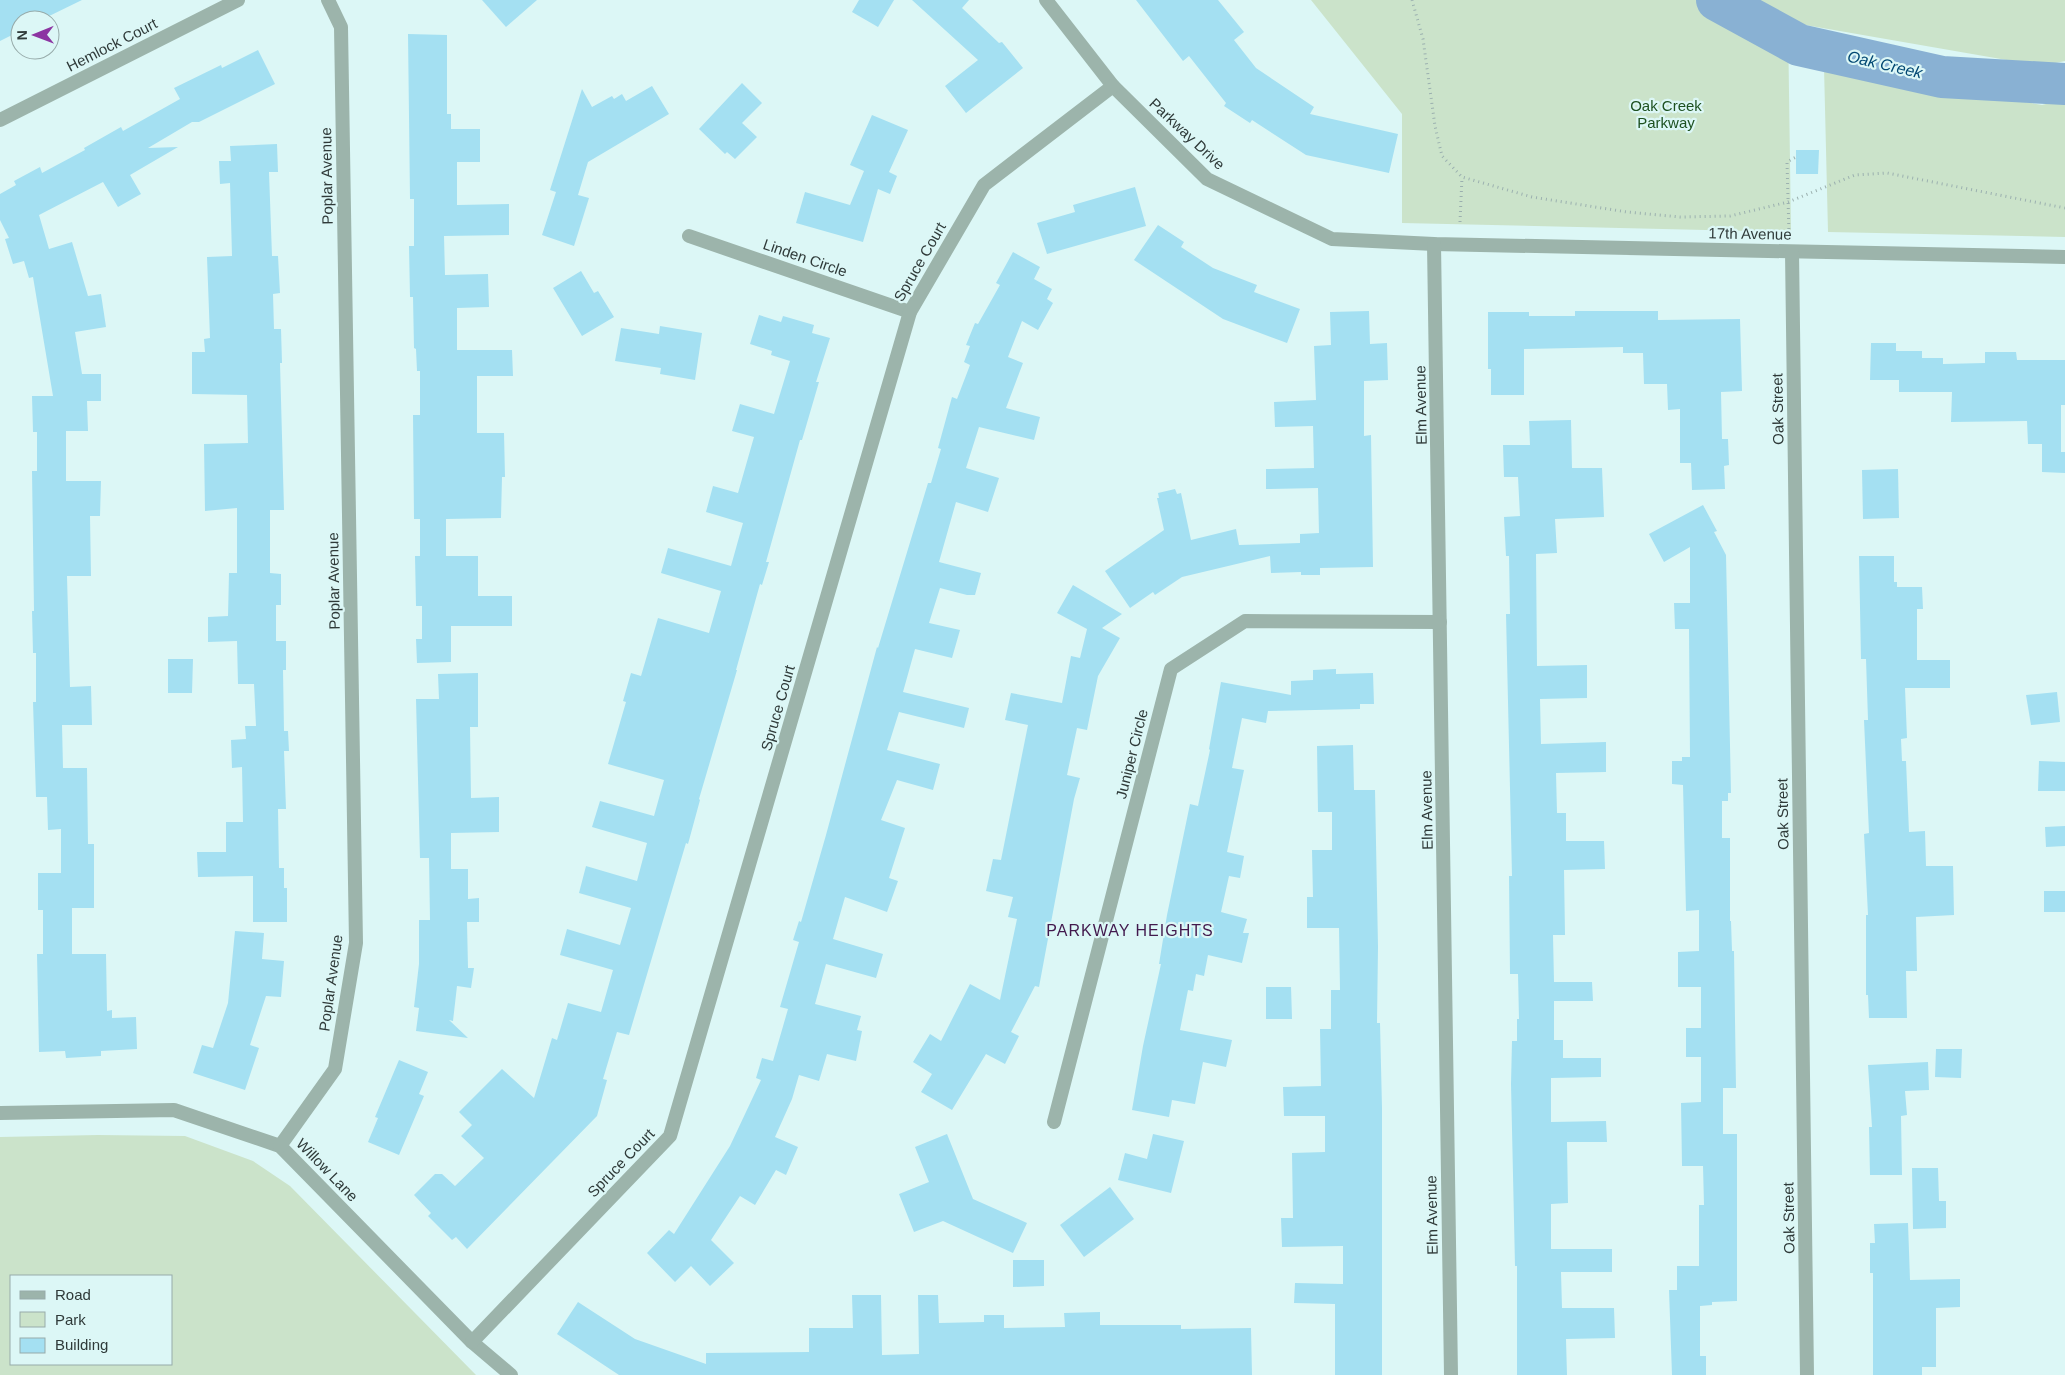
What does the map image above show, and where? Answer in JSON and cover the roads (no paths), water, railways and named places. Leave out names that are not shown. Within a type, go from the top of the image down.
[{"type":"street","name":"Hemlock Court","points":[[0,120],[238,0]]},
{"type":"street","name":"Poplar Avenue","points":[[280,1146],[335,1070],[356,943],[341,26],[328,0]]},
{"type":"street","name":"Parkway Drive","points":[[1046,0],[1113,86],[1207,180],[1332,239],[1434,244]]},
{"type":"street","name":"Spruce Court","points":[[472,1342],[670,1136],[910,312],[984,185],[1113,86]]},
{"type":"street","name":"Linden Circle","points":[[689,236],[910,312]]},
{"type":"street","name":"17th Avenue","points":[[1434,244],[2065,257]]},
{"type":"street","name":"Elm Avenue","points":[[1434,244],[1451,1375]]},
{"type":"street","name":"Oak Street","points":[[1792,252],[1807,1375]]},
{"type":"street","name":"Juniper Circle","points":[[1054,1122],[1171,670],[1245,621],[1440,622]]},
{"type":"street","name":"Willow Lane","points":[[0,1113],[174,1110],[280,1146],[472,1342],[511,1375]]},
{"type":"waterway","name":"Oak Creek","points":[[1717,0],[1799,45],[1942,77],[2065,84]]},
{"type":"district","name":"PARKWAY HEIGHTS","points":[[1130,930]]},
{"type":"park label","name":"Oak Creek Parkway","points":[[1666,114]]}]
